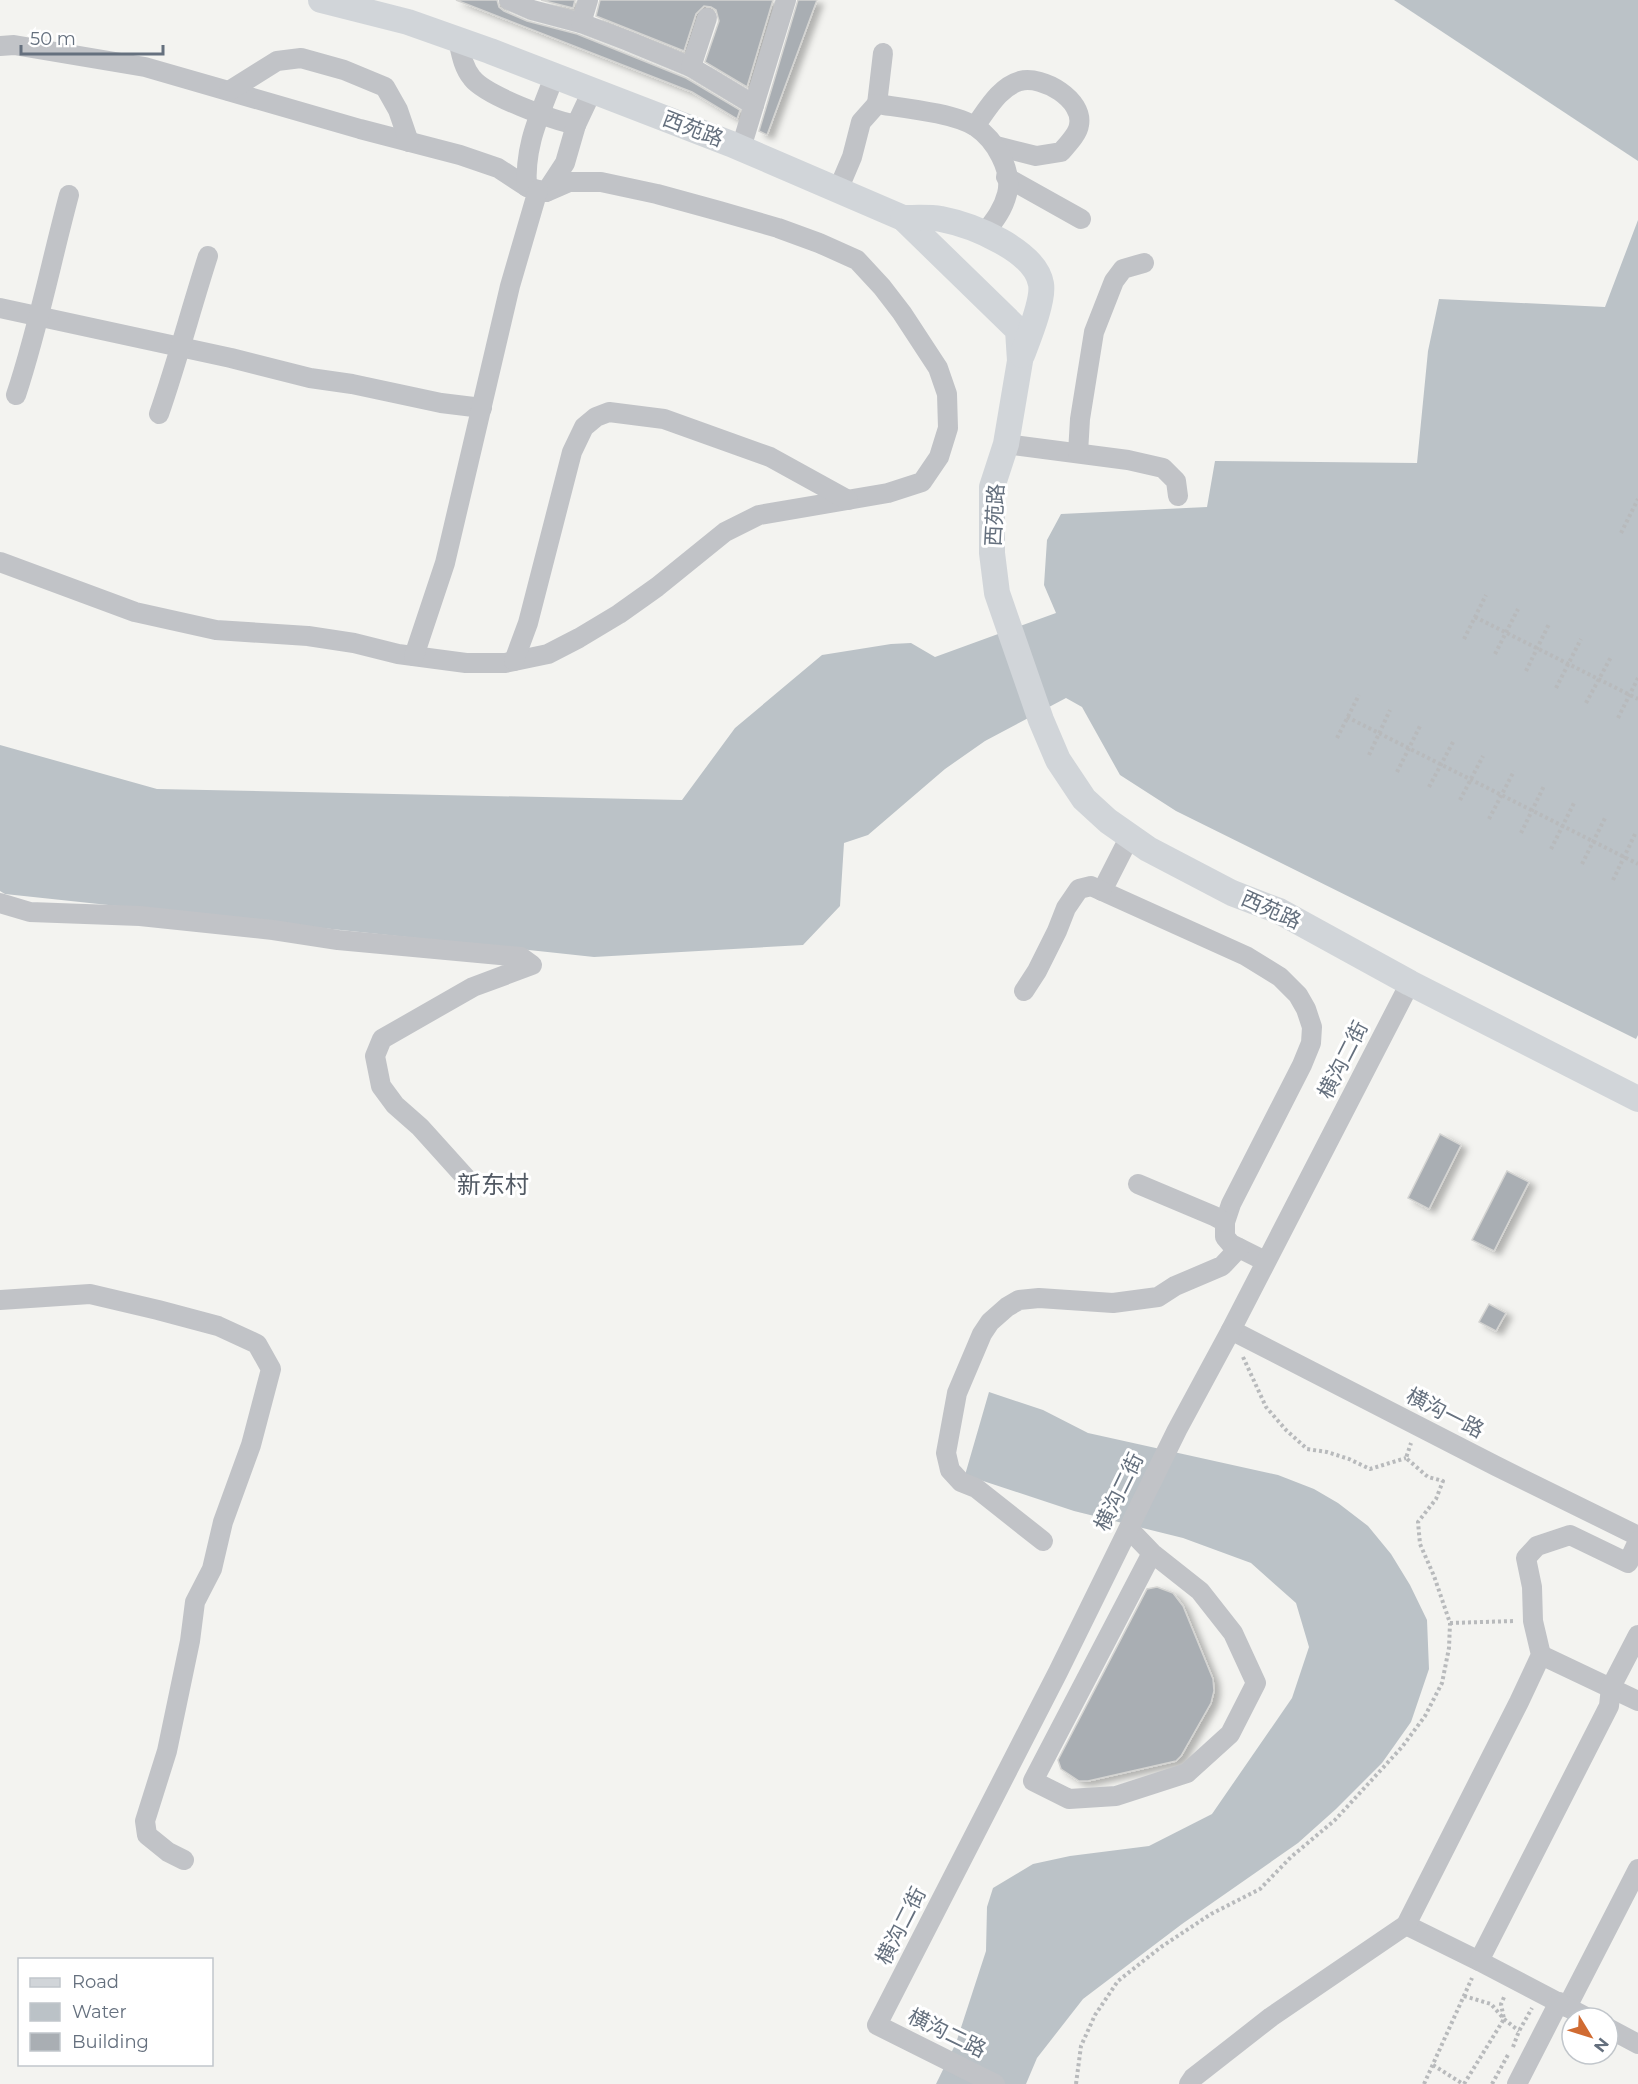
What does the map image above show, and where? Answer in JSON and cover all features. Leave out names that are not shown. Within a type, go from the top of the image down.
[{"type":"main road","name":"西苑路","points":[[321,0],[408,22],[458,39],[741,148],[903,218],[1018,330],[1020,361],[1006,444],[992,494],[992,553],[997,594],[1041,720],[1058,760],[1084,799],[1108,821],[1148,849],[1232,893],[1279,911],[1410,983],[1638,1099]]},
{"type":"main road","points":[[903,218],[940,219],[984,234],[1011,246],[1033,265],[1042,285],[1037,314],[1020,361]]},
{"type":"street","points":[[509,0],[532,10],[581,23],[628,40],[692,67],[754,105]]},
{"type":"street","points":[[581,23],[588,0]]},
{"type":"street","points":[[741,148],[786,0]]},
{"type":"street","points":[[692,67],[707,18]]},
{"type":"street","points":[[458,39],[462,62],[471,78],[482,88],[497,97],[576,125]]},
{"type":"street","points":[[0,46],[14,45],[145,68],[459,154],[498,168],[537,190],[568,182],[601,182],[657,194],[778,228],[819,243],[857,261],[882,287],[938,368],[948,394],[948,428],[939,456],[922,482],[888,493],[759,515],[725,532],[657,587],[619,614],[548,654],[505,663],[466,663],[414,656],[308,636],[216,630],[169,621],[135,612],[0,562]]},
{"type":"street","points":[[838,190],[852,157],[861,123],[877,104],[883,53]]},
{"type":"street","points":[[229,91],[277,61],[301,58],[344,70],[385,87],[398,110],[409,142]]},
{"type":"street","points":[[537,190],[527,155],[554,77]]},
{"type":"street","points":[[975,126],[1000,93],[1021,81],[1040,83],[1062,91],[1078,111],[1080,126],[1061,152],[1036,156],[996,146]]},
{"type":"street","points":[[414,656],[444,563],[510,286],[537,190],[565,163],[576,125],[592,91]]},
{"type":"street","points":[[877,104],[945,116],[975,126],[996,146],[1006,177],[1007,192],[998,216],[984,234]]},
{"type":"street","points":[[1006,177],[1081,219]]},
{"type":"street","points":[[16,395],[39,316],[69,195]]},
{"type":"street","points":[[159,414],[208,256]]},
{"type":"street","points":[[1078,453],[1080,419],[1094,332],[1114,281],[1123,269],[1144,263]]},
{"type":"street","points":[[0,308],[231,358],[310,378],[352,384],[441,404],[482,408]]},
{"type":"street","points":[[514,661],[528,623],[572,452],[584,428],[596,417],[609,412],[664,419],[770,457],[848,500]]},
{"type":"street","points":[[1006,444],[1128,460],[1163,468],[1176,481],[1178,496]]},
{"type":"street","points":[[1102,891],[1130,836]]},
{"type":"street","points":[[1024,991],[1037,971],[1066,908],[1079,889],[1091,886],[1246,956],[1280,976],[1298,995],[1312,1027],[1311,1043],[1231,1204],[1225,1222],[1225,1237],[1232,1244],[1265,1261]]},
{"type":"street","points":[[0,903],[30,912],[140,916],[273,930],[338,940],[521,957],[532,965],[473,987],[399,1029],[382,1039],[375,1056],[381,1086],[395,1105],[420,1127],[466,1178]]},
{"type":"street","name":"横沟二街","points":[[877,2025],[1177,1430],[1410,983]]},
{"type":"street","points":[[1138,1184],[1225,1222]]},
{"type":"street","points":[[1043,1541],[976,1488],[961,1482],[950,1470],[946,1453],[957,1393],[982,1334],[990,1322],[1019,1300],[1039,1298],[1113,1303],[1158,1297],[1174,1286],[1222,1266],[1239,1248]]},
{"type":"street","points":[[0,1300],[90,1294],[168,1313],[218,1326],[257,1344],[271,1369],[251,1445],[223,1522],[212,1569],[195,1602],[190,1641],[168,1751],[145,1821],[147,1835],[168,1852],[184,1860]]},
{"type":"street","name":"横沟一路","points":[[1230,1330],[1638,1536]]},
{"type":"street","points":[[1129,1528],[1152,1553],[1200,1590],[1233,1633],[1256,1683],[1230,1734],[1187,1773],[1116,1796],[1070,1799],[1034,1781],[1152,1553]]},
{"type":"street","points":[[1189,2084],[1193,2078],[1271,2017],[1406,1925],[1541,1655],[1533,1621],[1532,1587],[1526,1558],[1537,1546],[1570,1534],[1633,1566],[1638,1541]]},
{"type":"street","points":[[1479,1961],[1609,1706],[1611,1687],[1638,1635]]},
{"type":"street","points":[[1541,1655],[1638,1701]]},
{"type":"street","points":[[1040,1704],[1065,1718]]},
{"type":"street","points":[[1517,2084],[1638,1869]]},
{"type":"street","points":[[1406,1925],[1563,2005]]},
{"type":"street","name":"横沟二路","points":[[877,2025],[995,2084]]},
{"type":"street","points":[[1620,2034],[1638,2044]]},
{"type":"path","points":[[1621,533],[1636,508],[1638,499]]},
{"type":"path","points":[[1464,639],[1486,595]]},
{"type":"path","points":[[1495,654],[1518,609]]},
{"type":"path","points":[[1475,617],[1638,699]]},
{"type":"path","points":[[1526,671],[1549,624]]},
{"type":"path","points":[[1556,688],[1581,639]]},
{"type":"path","points":[[1586,703],[1611,657]]},
{"type":"path","points":[[1618,718],[1638,678]]},
{"type":"path","points":[[1337,738],[1359,695]]},
{"type":"path","points":[[1369,755],[1390,710]]},
{"type":"path","points":[[1347,717],[1638,864]]},
{"type":"path","points":[[1397,772],[1421,724]]},
{"type":"path","points":[[1429,787],[1453,742]]},
{"type":"path","points":[[1460,800],[1483,756]]},
{"type":"path","points":[[1490,819],[1514,771]]},
{"type":"path","points":[[1521,833],[1545,786]]},
{"type":"path","points":[[1551,849],[1575,801]]},
{"type":"path","points":[[1582,864],[1605,818]]},
{"type":"path","points":[[1613,880],[1636,832]]},
{"type":"path","points":[[1230,1330],[1266,1407],[1306,1449],[1349,1459],[1370,1469],[1406,1458]]},
{"type":"path","points":[[1406,1458],[1412,1439]]},
{"type":"path","points":[[1077,2084],[1081,2046],[1095,2015],[1118,1982],[1161,1947],[1210,1914],[1260,1889],[1291,1857],[1335,1820],[1402,1747],[1425,1716],[1442,1683],[1449,1648],[1450,1623],[1420,1544],[1418,1522],[1436,1499],[1443,1481],[1428,1477],[1406,1458]]},
{"type":"path","points":[[1450,1623],[1533,1621]]},
{"type":"path","points":[[1424,2084],[1479,1961]]},
{"type":"path","points":[[1433,2065],[1463,2084],[1504,2019],[1501,2004],[1513,1978]]},
{"type":"path","points":[[1492,2084],[1539,1992]]},
{"type":"path","points":[[1464,1996],[1491,2004],[1519,2031]]},
{"type":"water","points":[[1394,0],[1638,0],[1638,161]]},
{"type":"water","points":[[1638,220],[1638,1035],[1636,1039],[1176,811],[1120,775],[1082,707],[1066,698],[985,741],[945,769],[868,835],[844,843],[840,906],[803,945],[594,957],[5,894],[0,891],[0,745],[157,789],[682,800],[735,728],[822,655],[911,643],[935,657],[1056,613],[1044,585],[1047,540],[1061,514],[1207,507],[1215,461],[1417,463],[1428,351],[1439,299],[1605,307]]},
{"type":"water","points":[[989,1392],[1043,1410],[1088,1433],[1278,1475],[1314,1489],[1338,1503],[1368,1526],[1391,1554],[1410,1585],[1427,1620],[1429,1669],[1411,1722],[1382,1763],[1298,1843],[1182,1924],[1083,1999],[1037,2058],[1026,2084],[936,2084],[956,2043],[986,1951],[987,1907],[993,1888],[1033,1864],[1070,1856],[1149,1846],[1212,1814],[1292,1698],[1309,1647],[1296,1603],[1251,1563],[1183,1538],[1074,1511],[965,1475]]},
{"type":"building","points":[[456,0],[497,0],[499,7],[504,11],[527,21],[577,34],[686,78],[740,110],[737,119],[692,92]]},
{"type":"building","points":[[541,0],[575,0],[573,8]]},
{"type":"building","points":[[600,0],[773,0],[747,87],[705,62],[719,21],[716,10],[711,7],[704,6],[696,14],[684,51],[596,16]]},
{"type":"building","points":[[798,0],[817,0],[767,135],[759,131]]},
{"type":"building","points":[[1440,1134],[1461,1145],[1429,1209],[1408,1198]]},
{"type":"building","points":[[1507,1171],[1529,1182],[1494,1251],[1472,1240]]},
{"type":"building","points":[[1489,1304],[1506,1313],[1496,1331],[1479,1322]]},
{"type":"building","points":[[1157,1587],[1173,1593],[1183,1606],[1213,1679],[1214,1691],[1211,1703],[1176,1761],[1088,1781],[1079,1781],[1061,1769],[1058,1760],[1147,1589]]},
{"type":"district","name":"新东村","points":[[493,1185]]}]
